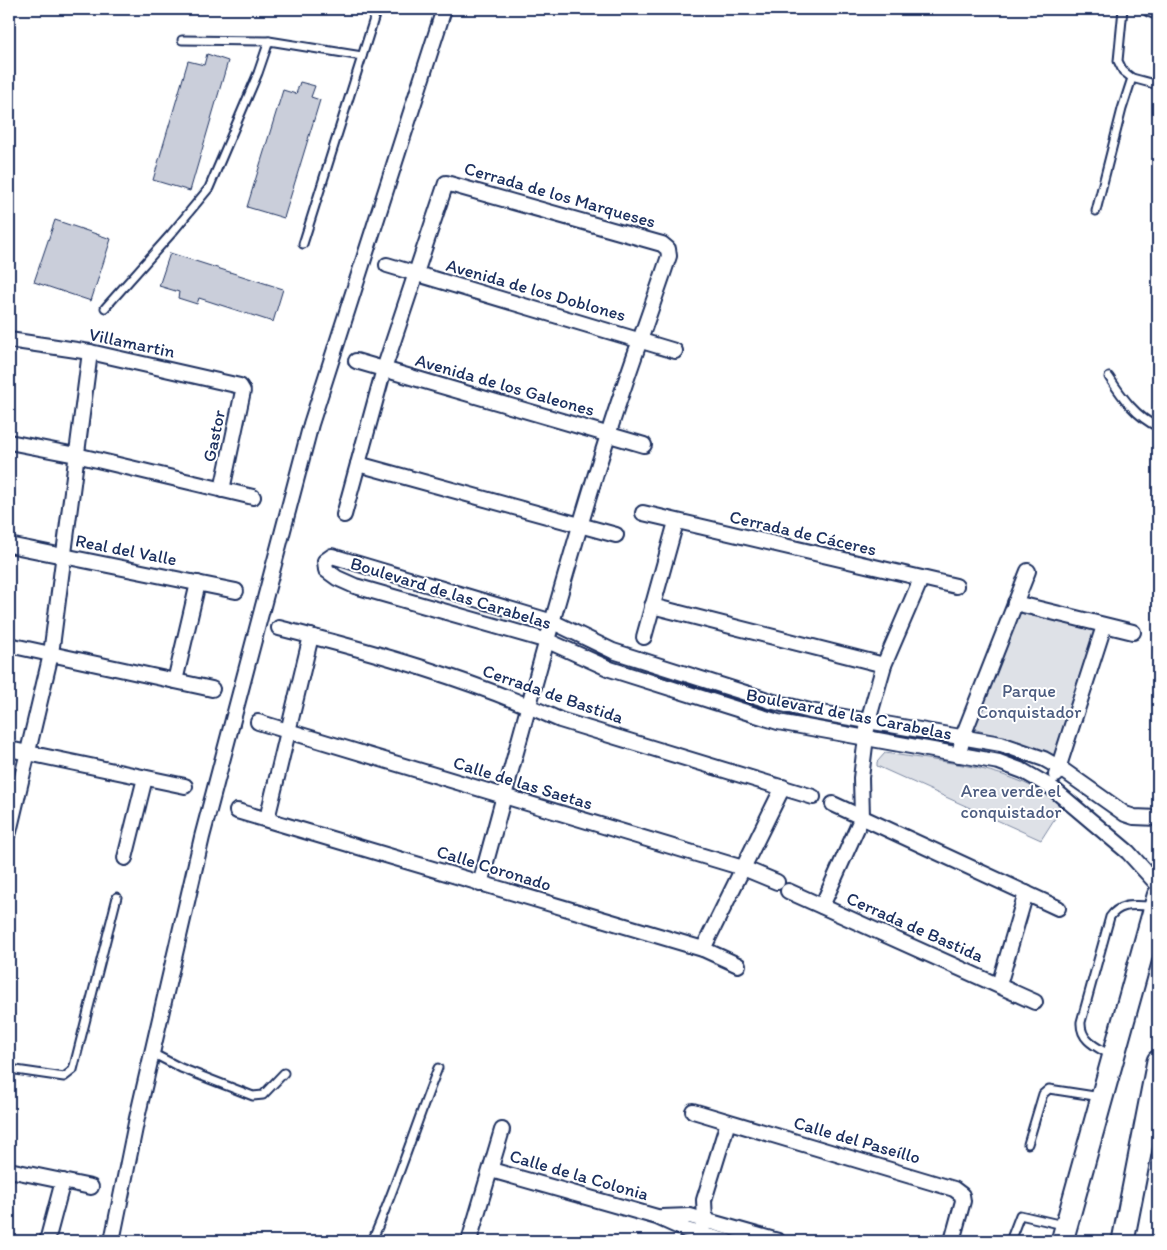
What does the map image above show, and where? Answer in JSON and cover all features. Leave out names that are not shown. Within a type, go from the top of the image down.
[{"type":"main road","points":[[1064,1233],[1112,1056],[1157,901]]},
{"type":"main road","points":[[1123,1241],[1157,1072]]},
{"type":"street","points":[[112,1241],[152,1053],[202,837],[310,424],[444,9]]},
{"type":"street","points":[[1150,9],[1158,12]]},
{"type":"street","name":"Cerrada de los Marqueses","points":[[344,515],[384,369],[446,183],[662,244],[668,249],[669,256],[608,435],[528,705],[480,884]]},
{"type":"street","name":"Avenida de los Doblones","points":[[387,265],[675,351]]},
{"type":"street","name":"Villamartin","points":[[9,340],[90,352],[240,386],[243,391]]},
{"type":"street","points":[[9,832],[51,654],[90,352]]},
{"type":"street","name":"Avenida de los Galeones","points":[[356,361],[644,445]]},
{"type":"street","name":"Gastor","points":[[222,490],[243,391]]},
{"type":"street","points":[[9,442],[76,455],[253,497]]},
{"type":"street","points":[[358,464],[616,536]]},
{"type":"street","name":"Cerrada de Cáceres","points":[[643,513],[921,580],[956,586]]},
{"type":"street","points":[[644,637],[676,522]]},
{"type":"street","name":"Real del Valle","points":[[9,545],[236,591]]},
{"type":"street","name":"Boulevard de las Carabelas","points":[[1158,818],[1134,817],[1125,814],[1060,768],[1044,759],[1001,744],[964,736],[868,721],[774,702],[613,651],[553,622],[332,556],[325,561],[326,570],[355,586],[548,641],[610,669],[745,713],[778,722],[864,739],[999,762],[1023,771],[1051,787],[1128,852],[1158,885]]},
{"type":"street","points":[[959,755],[964,736],[1028,571]]},
{"type":"street","points":[[868,721],[884,665],[921,580]]},
{"type":"street","points":[[175,681],[198,583]]},
{"type":"street","points":[[1015,603],[1133,632]]},
{"type":"street","points":[[652,606],[884,665]]},
{"type":"street","points":[[1051,787],[1060,768],[1104,626]]},
{"type":"street","name":"Cerrada de Bastida","points":[[279,628],[436,673],[528,705],[560,720],[813,797]]},
{"type":"street","points":[[267,819],[311,636]]},
{"type":"street","points":[[9,645],[212,689]]},
{"type":"street","name":"Cerrada de Bastida","points":[[868,721],[864,739],[861,778],[862,817],[822,906],[1036,1002]]},
{"type":"street","name":"Calle de las Saetas","points":[[258,722],[743,868],[777,882]]},
{"type":"street","points":[[9,749],[185,786]]},
{"type":"street","points":[[125,858],[146,778]]},
{"type":"street","points":[[703,948],[783,787]]},
{"type":"street","points":[[833,804],[1058,908]]},
{"type":"street","name":"Calle Coronado","points":[[237,811],[703,948],[738,965]]},
{"type":"street","points":[[788,891],[822,906]]},
{"type":"street","name":"Cerrada de Bastida","points":[[1000,985],[1026,893]]},
{"type":"street","name":"Calle del Paseíllo","points":[[693,1111],[958,1191],[962,1195],[963,1205],[952,1241]]},
{"type":"street","points":[[701,1232],[704,1200],[728,1122]]},
{"type":"street","points":[[469,1241],[502,1130]]},
{"type":"street","points":[[9,1170],[91,1187]]},
{"type":"street","name":"Calle de la Colonia","points":[[491,1170],[657,1217],[690,1216],[701,1232],[726,1241]]},
{"type":"street","points":[[48,1241],[63,1181]]},
{"type":"street","points":[[684,1236],[690,1216],[704,1200]]},
{"type":"street","name":"Calle de la Colonia","points":[[657,1217],[684,1236],[701,1232],[778,1241]]},
{"type":"lane","points":[[303,244],[378,9]]},
{"type":"lane","points":[[1123,9],[1118,61],[1122,71],[1132,78],[1158,85]]},
{"type":"lane","points":[[182,40],[269,41],[362,56]]},
{"type":"lane","points":[[105,308],[172,234],[209,188],[258,74],[269,41]]},
{"type":"lane","points":[[1096,211],[1122,109],[1132,78]]},
{"type":"lane","points":[[1109,378],[1126,402],[1158,427]]},
{"type":"lane","points":[[1158,768],[1158,773]]},
{"type":"lane","points":[[9,1069],[64,1077],[74,1070],[117,897]]},
{"type":"lane","points":[[1112,1056],[1087,1041],[1080,1032],[1081,1022],[1110,917],[1121,906],[1157,901]]},
{"type":"lane","points":[[152,1053],[189,1072],[252,1096],[263,1095],[284,1073]]},
{"type":"lane","points":[[372,1241],[389,1204],[438,1068]]},
{"type":"lane","points":[[1028,1144],[1043,1094],[1048,1089],[1101,1097]]},
{"type":"lane","points":[[1010,1241],[1020,1215],[1064,1233]]},
{"type":"green space","name":"Parque Conquistador","points":[[1020,613],[1095,630],[1055,756],[974,729]]},
{"type":"green space","name":"Area verde el conquistador","points":[[885,753],[955,763],[1002,775],[1024,783],[1062,807],[1041,840],[877,766],[877,762]]},
{"type":"building","points":[[207,54],[228,61],[190,191],[153,180],[188,61],[204,65]]},
{"type":"building","points":[[300,82],[315,86],[311,97],[320,100],[284,218],[247,207],[283,90],[296,94]]},
{"type":"building","points":[[55,220],[111,239],[91,301],[34,282]]},
{"type":"building","points":[[170,253],[283,289],[273,322],[199,298],[197,304],[178,298],[179,292],[159,286]]}]
